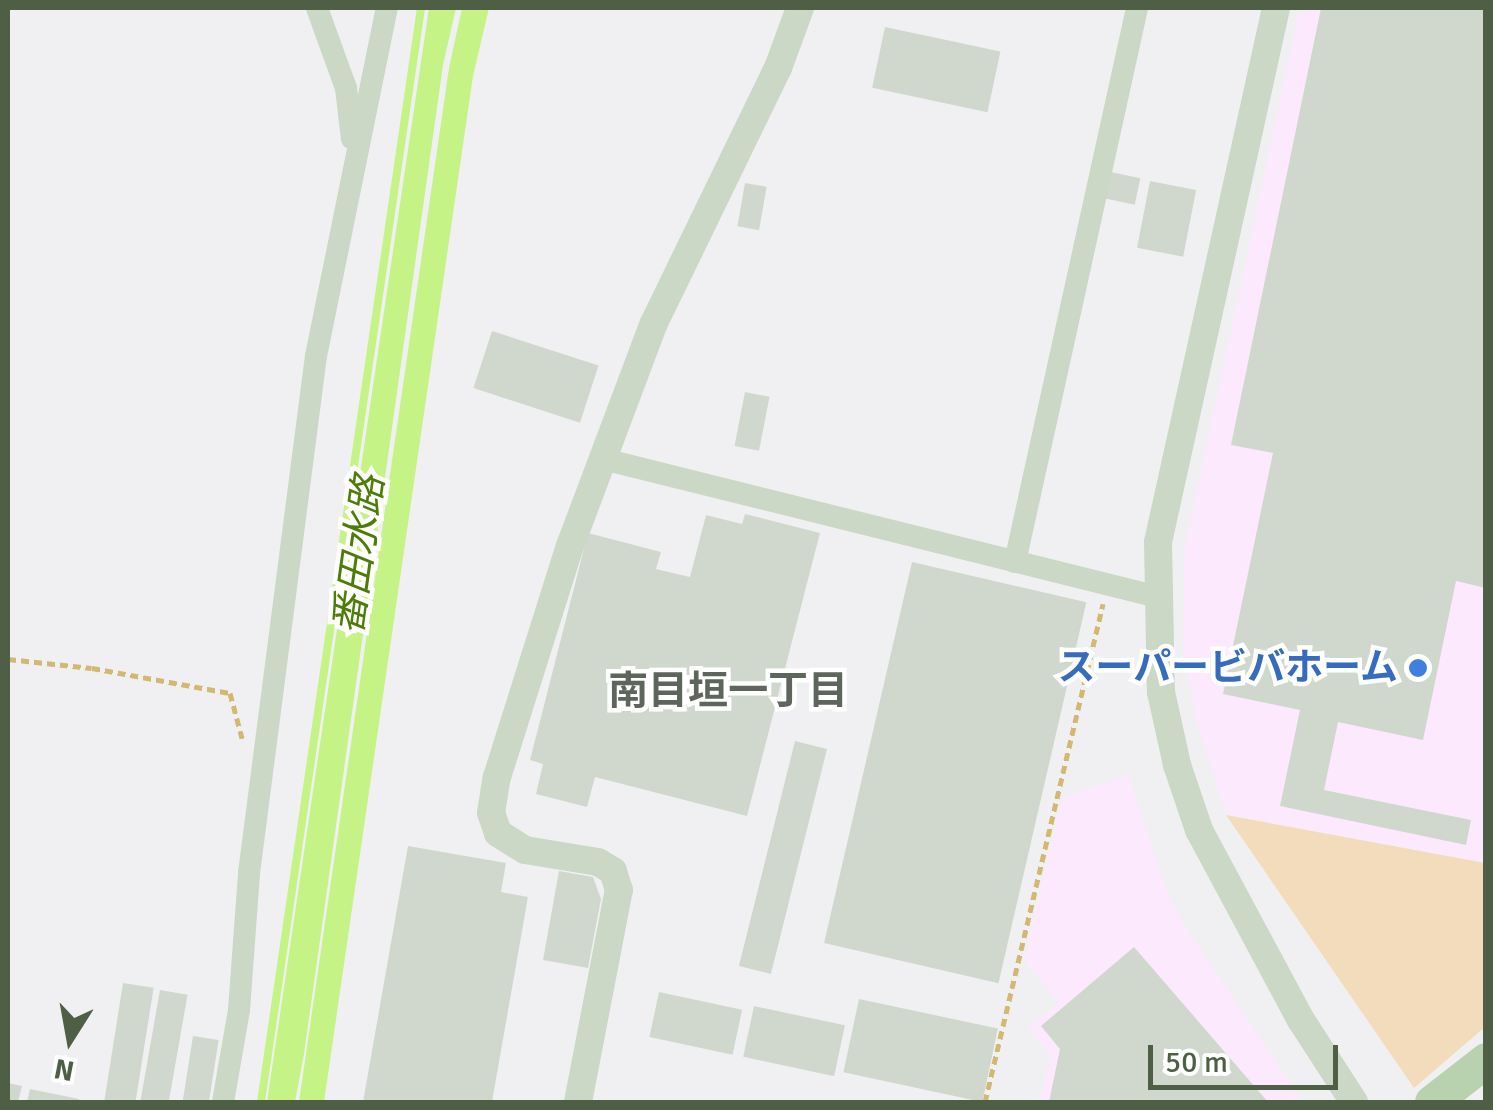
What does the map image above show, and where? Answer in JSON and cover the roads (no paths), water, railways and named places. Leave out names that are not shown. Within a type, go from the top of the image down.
[{"type":"main road","points":[[1432,1102],[1486,1060]]},
{"type":"street","points":[[317,8],[346,88],[354,158]]},
{"type":"street","points":[[222,1102],[239,1010],[249,874],[292,564],[303,444],[354,158],[387,8]]},
{"type":"street","points":[[578,1102],[619,890],[613,871],[598,862],[525,850],[498,833],[491,813],[503,760],[602,459],[654,322],[778,68],[800,8]]},
{"type":"street","points":[[1015,562],[1137,8]]},
{"type":"street","points":[[1276,8],[1158,542],[1162,692],[1177,766],[1199,830],[1301,1020],[1354,1102]]},
{"type":"street","points":[[602,459],[1158,597]]},
{"type":"water","name":"番田水路","points":[[429,8],[456,8],[443,65],[304,1054],[295,1102],[267,1102]]},
{"type":"water","points":[[462,8],[489,8],[473,76],[324,1102],[299,1102],[449,68]]},
{"type":"waterway","name":"番田水路","points":[[261,1102],[421,8]]},
{"type":"place","name":"スーパービバホーム","points":[[1418,668]]},
{"type":"district","name":"南目垣一丁目","points":[[728,691]]}]
